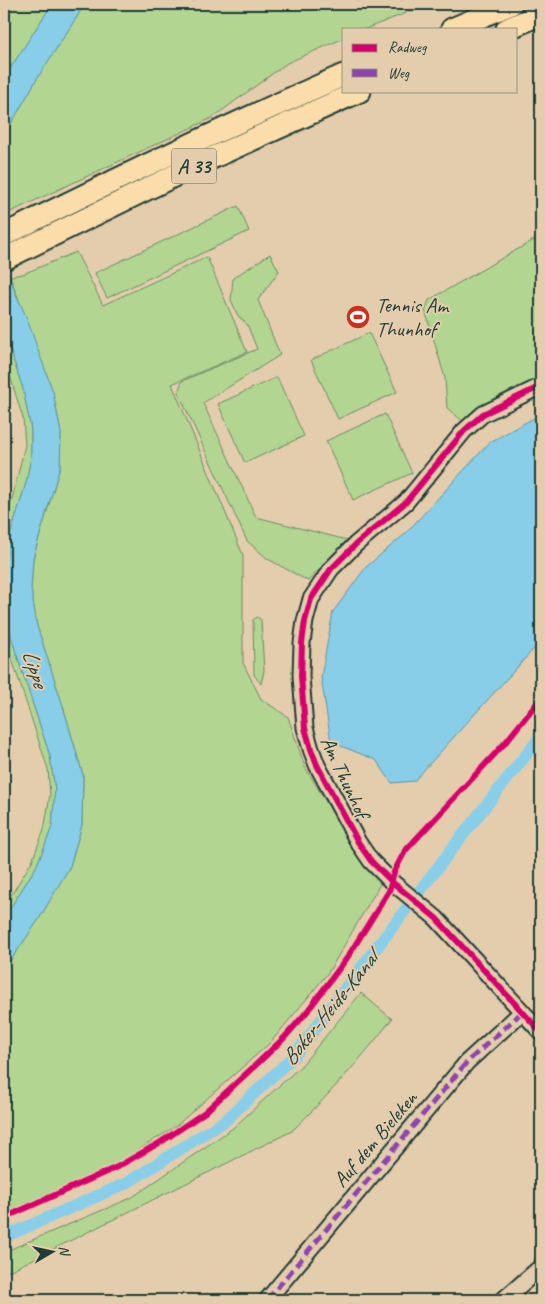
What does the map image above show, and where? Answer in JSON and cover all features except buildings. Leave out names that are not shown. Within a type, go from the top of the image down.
[{"type":"highway","points":[[454,28],[511,4]]},
{"type":"highway","points":[[508,28],[541,14]]},
{"type":"highway","name":"A 33","points":[[4,236],[75,200],[290,98],[342,76]]},
{"type":"highway","name":"A 33","points":[[4,259],[194,166],[358,92]]},
{"type":"street","name":"Am Thunhof","points":[[541,386],[483,414],[464,431],[406,502],[356,544],[331,569],[311,599],[304,628],[301,676],[305,728],[317,765],[358,842],[371,861],[399,888],[432,914],[541,1032]]},
{"type":"street","name":"Auf dem Bieleken","points":[[267,1300],[467,1062],[522,1012]]},
{"type":"street","points":[[503,1300],[541,1267]]},
{"type":"green space","points":[[4,4],[52,4],[4,78]]},
{"type":"green space","points":[[84,4],[429,4],[368,28],[342,28],[342,39],[287,63],[212,118],[4,215],[5,134],[38,77]]},
{"type":"green space","points":[[238,206],[249,231],[107,298],[95,273]]},
{"type":"green space","points":[[541,236],[541,377],[482,407],[465,423],[447,408],[445,378],[425,310],[429,300]]},
{"type":"green space","points":[[76,252],[103,305],[207,257],[247,352],[172,384],[243,555],[243,663],[261,699],[288,717],[305,767],[353,847],[382,881],[328,973],[271,1042],[176,1126],[107,1170],[4,1215],[4,970],[39,919],[70,866],[82,825],[83,775],[37,626],[31,589],[33,559],[60,467],[61,433],[53,392],[10,276],[23,274]]},
{"type":"green space","points":[[270,254],[279,271],[258,300],[280,355],[203,403],[256,517],[347,540],[308,581],[268,559],[247,541],[178,392],[182,381],[257,349],[247,324],[238,316],[231,300],[233,278]]},
{"type":"green space","points":[[4,331],[23,389],[31,429],[31,457],[26,483],[8,543],[13,643],[50,756],[55,789],[52,827],[44,848],[36,867],[4,918],[4,907],[32,861],[44,830],[50,795],[48,769],[7,644],[4,627],[4,543],[8,516],[25,445],[23,418],[4,357]]},
{"type":"green space","points":[[369,333],[397,392],[338,419],[311,360]]},
{"type":"green space","points":[[277,377],[304,436],[245,463],[218,404]]},
{"type":"green space","points":[[385,414],[412,473],[353,500],[326,441]]},
{"type":"green space","points":[[257,617],[261,620],[264,671],[261,684],[254,675],[253,620]]},
{"type":"green space","points":[[361,993],[392,1019],[344,1077],[292,1131],[4,1275],[4,1252],[131,1198],[233,1128],[302,1065]]},
{"type":"water","points":[[52,4],[84,4],[38,77],[4,136],[4,78]]},
{"type":"water","name":"Lippe","points":[[4,257],[15,292],[26,316],[53,392],[61,433],[60,467],[33,558],[31,589],[37,626],[83,775],[82,825],[70,866],[39,919],[4,970],[4,918],[36,867],[44,848],[52,827],[55,789],[50,756],[13,643],[5,610],[4,582],[8,543],[26,483],[31,457],[31,429],[23,389],[4,331]]},
{"type":"water","points":[[541,414],[541,641],[414,781],[392,783],[376,760],[331,742],[321,677],[333,612],[366,567],[405,534],[490,442]]},
{"type":"waterway","name":"Boker-Heide-Kanal","points":[[4,1237],[127,1183],[226,1120],[294,1056],[541,736]]},
{"type":"marked path","points":[[267,1300],[467,1062],[522,1012]]},
{"type":"cycle path","points":[[541,386],[483,414],[464,431],[406,502],[356,544],[331,569],[311,599],[302,643],[301,676],[305,728],[311,749],[317,765],[358,842],[371,861],[392,882],[436,918],[541,1032]]},
{"type":"cycle path","points":[[4,1218],[117,1167],[161,1142],[205,1112],[284,1038],[306,1013],[347,958],[389,891],[394,872],[405,851],[505,743],[541,698]]},
{"type":"place","name":"Tennis Am Thunhof","points":[[358,317]]}]
